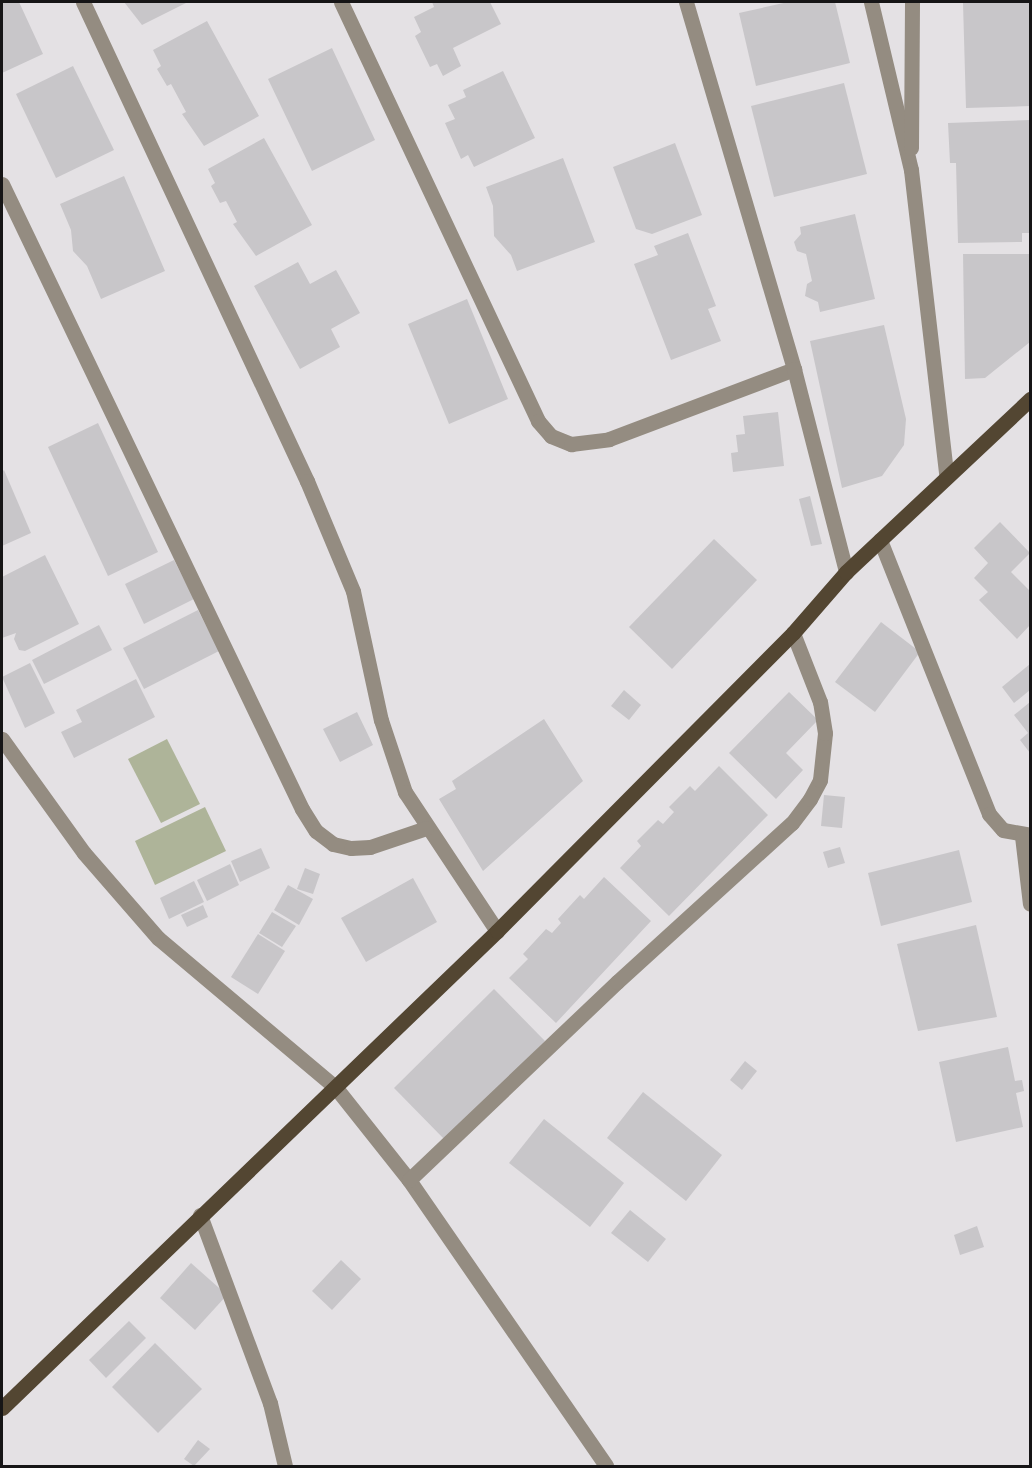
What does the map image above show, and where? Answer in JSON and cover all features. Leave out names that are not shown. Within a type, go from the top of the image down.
[{"type":"main road","points":[[2,1408],[497,931],[793,633],[846,572],[946,474],[1030,399]]},
{"type":"street","points":[[83,2],[307,482],[353,591],[391,756],[405,792],[426,828],[497,931]]},
{"type":"street","points":[[341,2],[537,422],[551,436],[571,444],[609,439],[794,369]]},
{"type":"street","points":[[686,2],[794,369],[846,572]]},
{"type":"street","points":[[871,2],[911,170],[946,474]]},
{"type":"street","points":[[911,170],[912,2]]},
{"type":"street","points":[[2,183],[302,809],[316,831],[333,844],[351,848],[370,847],[426,828]]},
{"type":"street","points":[[880,540],[980,795],[1003,830],[1026,836],[1030,904]]},
{"type":"street","points":[[409,1180],[616,982],[792,823],[810,799],[820,780],[825,734],[820,702],[793,633]]},
{"type":"street","points":[[2,739],[84,853],[158,938],[336,1088],[409,1180],[606,1467]]},
{"type":"street","points":[[200,1215],[270,1403],[285,1467]]},
{"type":"green space","points":[[167,739],[200,804],[161,823],[128,759]]},
{"type":"green space","points":[[205,807],[226,851],[155,885],[135,841]]},
{"type":"building","points":[[2,2],[19,2],[43,54],[2,73]]},
{"type":"building","points":[[124,2],[188,2],[142,25]]},
{"type":"building","points":[[432,2],[490,2],[501,24],[453,48],[461,66],[443,76],[437,64],[430,67],[415,36],[421,32],[414,17],[434,7]]},
{"type":"building","points":[[788,2],[835,2],[850,63],[756,86],[739,13]]},
{"type":"building","points":[[1030,2],[1030,106],[966,108],[963,3]]},
{"type":"building","points":[[207,21],[259,116],[204,146],[182,114],[186,112],[171,84],[167,86],[157,69],[161,66],[153,50]]},
{"type":"building","points":[[332,48],[375,140],[312,171],[268,79]]},
{"type":"building","points":[[73,66],[114,150],[56,178],[16,94]]},
{"type":"building","points":[[503,71],[535,138],[474,167],[468,155],[461,159],[445,123],[455,119],[448,105],[466,97],[463,90]]},
{"type":"building","points":[[844,83],[867,174],[774,197],[751,106]]},
{"type":"building","points":[[1030,120],[1030,233],[1022,233],[1022,242],[958,243],[956,163],[950,163],[948,123]]},
{"type":"building","points":[[264,138],[312,225],[256,256],[233,224],[237,222],[226,201],[220,203],[211,186],[215,183],[208,169]]},
{"type":"building","points":[[675,143],[702,215],[652,234],[636,229],[613,167]]},
{"type":"building","points":[[563,158],[595,242],[517,271],[511,255],[494,236],[493,206],[486,187]]},
{"type":"building","points":[[124,176],[165,271],[101,299],[87,266],[73,251],[71,230],[60,204]]},
{"type":"building","points":[[855,214],[875,299],[820,312],[818,302],[805,296],[807,284],[812,281],[806,254],[797,251],[794,242],[801,234],[800,227]]},
{"type":"building","points":[[688,233],[716,306],[708,309],[721,341],[671,360],[634,264],[658,255],[654,246]]},
{"type":"building","points":[[963,254],[1030,254],[1030,342],[985,378],[965,379]]},
{"type":"building","points":[[298,262],[310,284],[336,270],[360,313],[331,329],[340,347],[300,369],[254,286]]},
{"type":"building","points":[[467,299],[508,399],[449,424],[408,324]]},
{"type":"building","points":[[884,325],[906,419],[904,445],[882,476],[842,488],[810,341]]},
{"type":"building","points":[[778,412],[784,466],[733,472],[731,453],[738,452],[736,435],[745,434],[743,416]]},
{"type":"building","points":[[98,423],[158,552],[108,576],[48,447]]},
{"type":"building","points":[[4,470],[31,533],[2,546],[2,472]]},
{"type":"building","points":[[810,496],[822,544],[811,546],[799,499]]},
{"type":"building","points":[[1000,522],[1030,553],[1011,572],[1030,591],[1030,625],[1017,639],[979,600],[988,592],[974,578],[988,563],[974,548]]},
{"type":"building","points":[[714,539],[757,580],[672,669],[629,627]]},
{"type":"building","points":[[45,555],[79,624],[25,651],[19,650],[14,639],[16,633],[2,638],[2,577]]},
{"type":"building","points":[[174,560],[194,599],[144,624],[125,584]]},
{"type":"building","points":[[198,610],[219,651],[144,689],[123,648]]},
{"type":"building","points":[[881,622],[920,652],[875,712],[835,682]]},
{"type":"building","points":[[99,625],[112,650],[44,684],[32,660]]},
{"type":"building","points":[[30,663],[55,713],[25,728],[2,677]]},
{"type":"building","points":[[1030,664],[1030,690],[1014,703],[1002,687]]},
{"type":"building","points":[[136,679],[155,717],[74,758],[61,732],[82,722],[76,710]]},
{"type":"building","points":[[624,690],[641,705],[629,720],[611,706]]},
{"type":"building","points":[[789,692],[818,720],[786,753],[803,770],[776,799],[729,753]]},
{"type":"building","points":[[1030,702],[1030,753],[1020,740],[1028,733],[1014,715]]},
{"type":"building","points":[[357,712],[373,745],[340,762],[323,729]]},
{"type":"building","points":[[544,719],[583,781],[483,871],[439,799],[456,789],[452,781]]},
{"type":"building","points":[[719,766],[768,815],[669,916],[620,868],[641,846],[637,841],[658,820],[663,824],[674,812],[669,807],[690,786],[695,791]]},
{"type":"building","points":[[824,795],[845,797],[842,828],[821,826]]},
{"type":"building","points":[[840,847],[845,863],[828,868],[823,852]]},
{"type":"building","points":[[261,848],[270,868],[240,882],[231,861]]},
{"type":"building","points":[[959,850],[972,902],[881,926],[868,873]]},
{"type":"building","points":[[230,864],[239,885],[207,901],[197,880]]},
{"type":"building","points":[[305,868],[320,874],[313,894],[297,889]]},
{"type":"building","points":[[604,877],[651,921],[556,1023],[509,978],[528,959],[523,954],[546,929],[552,933],[561,923],[558,919],[580,895],[584,899]]},
{"type":"building","points":[[413,878],[437,922],[366,962],[341,918]]},
{"type":"building","points":[[194,881],[204,902],[169,919],[160,898]]},
{"type":"building","points":[[288,885],[313,899],[299,925],[274,910]]},
{"type":"building","points":[[203,905],[208,917],[187,927],[181,915]]},
{"type":"building","points":[[272,912],[296,926],[282,947],[259,933]]},
{"type":"building","points":[[976,925],[997,1017],[918,1031],[897,944]]},
{"type":"building","points":[[258,934],[285,951],[258,994],[231,977]]},
{"type":"building","points":[[494,989],[545,1041],[445,1140],[394,1088]]},
{"type":"building","points":[[1008,1047],[1015,1081],[1022,1080],[1024,1091],[1016,1093],[1023,1127],[956,1142],[939,1062]]},
{"type":"building","points":[[745,1061],[757,1071],[742,1090],[730,1080]]},
{"type":"building","points":[[643,1092],[722,1155],[686,1201],[607,1138]]},
{"type":"building","points":[[544,1119],[624,1183],[590,1227],[509,1163]]},
{"type":"building","points":[[630,1210],[666,1239],[648,1262],[611,1233]]},
{"type":"building","points":[[977,1226],[984,1247],[960,1255],[954,1235]]},
{"type":"building","points":[[341,1260],[361,1279],[332,1310],[312,1291]]},
{"type":"building","points":[[191,1263],[227,1295],[195,1330],[160,1298]]},
{"type":"building","points":[[129,1321],[146,1338],[106,1378],[89,1360]]},
{"type":"building","points":[[155,1343],[202,1389],[158,1433],[112,1387]]},
{"type":"building","points":[[198,1440],[210,1449],[194,1466],[184,1459]]}]
